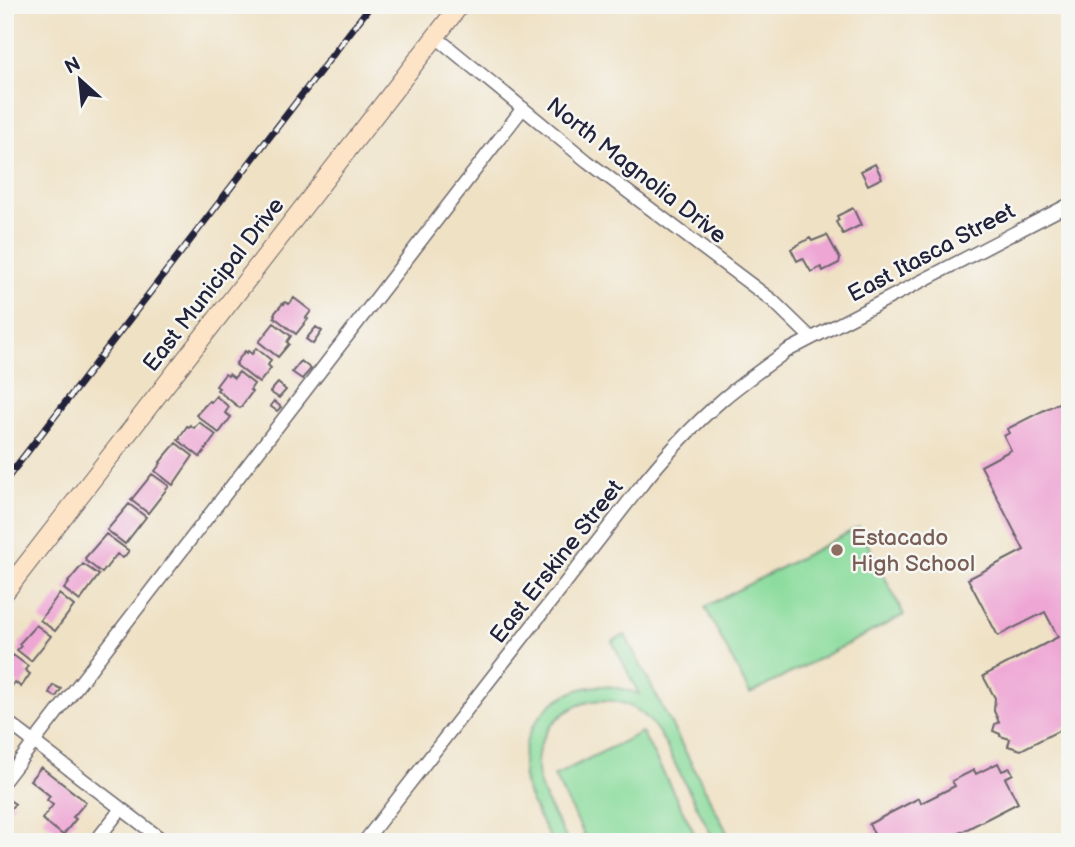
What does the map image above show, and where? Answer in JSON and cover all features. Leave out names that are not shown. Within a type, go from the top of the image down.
[{"type":"street","name":"East Municipal Drive","points":[[5,592],[460,5]]},
{"type":"street","name":"North Magnolia Drive","points":[[436,37],[587,161],[774,301],[811,338]]},
{"type":"street","points":[[5,779],[523,108]]},
{"type":"street","name":"East Itasca Street","points":[[811,338],[1070,204]]},
{"type":"street","name":"East Erskine Street","points":[[364,842],[666,455],[746,380],[787,351],[811,338]]},
{"type":"street","points":[[5,720],[165,842]]},
{"type":"street","points":[[95,842],[121,809]]},
{"type":"green space","points":[[859,527],[904,615],[750,694],[705,607]]},
{"type":"green space","points":[[625,635],[732,842],[715,842],[653,724],[640,712],[623,703],[605,700],[572,708],[557,719],[546,733],[539,749],[538,778],[568,842],[552,842],[535,810],[526,786],[523,760],[526,743],[542,714],[554,702],[585,688],[612,687],[639,694],[612,641]]},
{"type":"green space","points":[[642,732],[699,842],[588,842],[554,776]]},
{"type":"building","points":[[875,164],[882,178],[868,185],[861,171]]},
{"type":"building","points":[[853,208],[861,225],[843,234],[836,222],[839,220],[837,216]]},
{"type":"building","points":[[827,235],[840,259],[839,263],[823,271],[821,267],[811,272],[803,258],[797,261],[791,249],[810,238],[812,241]]},
{"type":"building","points":[[294,298],[311,311],[296,334],[274,317],[283,303],[289,304]]},
{"type":"building","points":[[274,323],[291,336],[287,342],[289,344],[278,357],[259,342]]},
{"type":"building","points":[[316,327],[322,331],[313,344],[306,339]]},
{"type":"building","points":[[256,348],[271,360],[268,365],[271,368],[259,383],[236,365],[245,351],[252,354]]},
{"type":"building","points":[[301,361],[311,369],[302,379],[292,372]]},
{"type":"building","points":[[239,372],[254,384],[250,390],[252,392],[240,408],[217,390],[219,388],[216,386],[225,374],[234,378]]},
{"type":"building","points":[[278,383],[286,390],[279,398],[270,392]]},
{"type":"building","points":[[216,396],[229,407],[225,413],[231,417],[219,433],[196,415]]},
{"type":"building","points":[[274,401],[281,407],[277,411],[270,406]]},
{"type":"building","name":"Estacado High School","points":[[1060,402],[1062,406],[1070,402],[1070,725],[1021,750],[1008,746],[1010,739],[993,731],[995,724],[999,722],[994,711],[995,698],[983,676],[1058,637],[1045,612],[998,636],[968,579],[1024,550],[981,466],[1011,450],[1004,436],[1009,433],[1007,429]]},
{"type":"building","points":[[199,422],[216,435],[200,457],[178,440],[187,426],[194,428]]},
{"type":"building","points":[[176,443],[193,456],[173,485],[155,471]]},
{"type":"building","points":[[152,474],[169,486],[148,513],[131,500]]},
{"type":"building","points":[[129,504],[146,517],[125,544],[107,530]]},
{"type":"building","points":[[106,534],[129,551],[123,558],[117,554],[102,573],[85,558]]},
{"type":"building","points":[[83,564],[99,575],[80,601],[64,589]]},
{"type":"building","points":[[59,594],[74,606],[55,631],[40,620]]},
{"type":"building","points":[[36,625],[51,636],[31,661],[17,650]]},
{"type":"building","points":[[13,655],[28,666],[25,670],[30,674],[21,687],[15,682],[11,687],[5,682],[5,664]]},
{"type":"building","points":[[53,685],[61,689],[56,697],[49,693]]},
{"type":"building","points":[[998,763],[1002,771],[1010,768],[1013,774],[1005,778],[1018,803],[942,842],[878,842],[869,824],[919,798],[921,803],[955,786],[952,781],[974,770],[976,774]]},
{"type":"building","points":[[41,767],[86,802],[63,835],[42,819],[53,805],[47,800],[50,796],[30,780]]},
{"type":"building","points":[[5,797],[15,804],[10,809],[5,806]]},
{"type":"railway","points":[[5,481],[371,5]]},
{"type":"place","name":"Estacado High School","points":[[837,550]]}]
